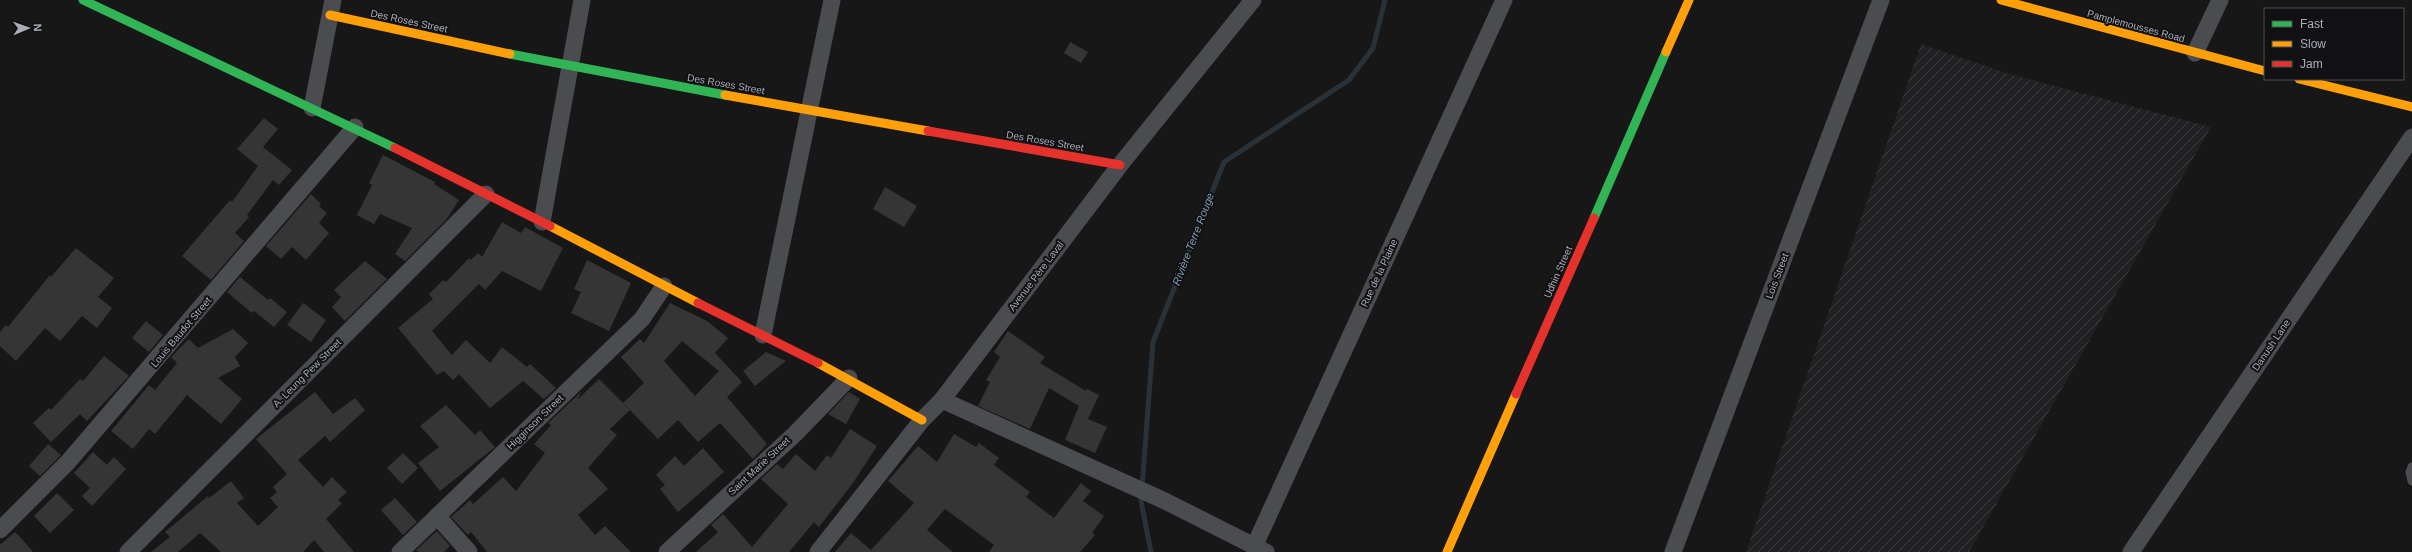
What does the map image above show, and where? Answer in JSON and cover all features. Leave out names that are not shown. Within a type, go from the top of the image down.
[{"type":"street","points":[[83,0],[354,127],[542,222],[664,286],[849,378],[922,420]]},
{"type":"street","points":[[542,222],[582,0]]},
{"type":"street","points":[[763,335],[832,0]]},
{"type":"street","name":"Avenue Père Laval","points":[[818,552],[922,420],[942,400],[1120,165],[1252,0]]},
{"type":"street","name":"Rue de la Plaine","points":[[1260,549],[1504,0]]},
{"type":"street","name":"Udhin Street","points":[[1447,552],[1689,0]]},
{"type":"street","name":"Lois Street","points":[[1674,552],[1881,0]]},
{"type":"street","name":"Pamplemousses Road","points":[[2001,0],[2264,71]]},
{"type":"street","points":[[2195,53],[2220,0]]},
{"type":"street","points":[[312,108],[332,7]]},
{"type":"street","name":"Des Roses Street","points":[[332,7],[570,67],[809,111],[1120,165]]},
{"type":"street","points":[[2303,80],[2411,105]]},
{"type":"street","name":"Louis Baudot Street","points":[[0,530],[68,462],[354,127]]},
{"type":"street","name":"Danush Lane","points":[[2131,552],[2412,138]]},
{"type":"street","name":"A. Leung Pew Street","points":[[128,552],[486,194]]},
{"type":"street","name":"Higginson Street","points":[[400,552],[642,319],[664,286]]},
{"type":"street","name":"Saint Marie Street","points":[[667,552],[796,433],[849,378]]},
{"type":"street","points":[[942,400],[1127,486],[1165,501],[1260,549]]},
{"type":"street","points":[[437,516],[469,552]]},
{"type":"lane","points":[[2412,467],[2410,472],[2412,481]]},
{"type":"shaded area","points":[[1921,44],[2009,74],[2211,127],[1969,552],[1746,552]]},
{"type":"building","points":[[1070,42],[1088,52],[1081,63],[1064,53]]},
{"type":"building","points":[[264,118],[278,129],[263,147],[292,170],[279,185],[273,180],[247,215],[249,217],[235,233],[244,241],[211,280],[182,256],[230,200],[232,202],[258,166],[237,149]]},
{"type":"building","points":[[383,155],[435,182],[434,184],[459,200],[446,220],[405,261],[395,254],[412,228],[380,214],[374,224],[357,215],[372,185],[369,183]]},
{"type":"building","points":[[885,187],[917,206],[904,227],[873,209]]},
{"type":"building","points":[[311,194],[321,204],[319,206],[327,213],[319,223],[329,233],[306,260],[292,247],[281,259],[266,246]]},
{"type":"building","points":[[502,222],[521,233],[525,227],[563,248],[541,291],[502,271],[485,290],[479,284],[432,331],[452,355],[466,340],[490,363],[502,347],[527,367],[530,364],[556,388],[544,399],[523,381],[490,408],[459,374],[453,380],[444,371],[437,375],[398,328],[433,299],[429,294],[443,280],[446,282],[469,258],[471,260],[478,253],[482,257]]},
{"type":"building","points":[[76,248],[114,278],[98,297],[112,308],[97,328],[82,316],[60,341],[45,328],[16,361],[0,346],[0,332],[6,325],[8,327],[50,275],[51,277]]},
{"type":"building","points":[[587,260],[631,283],[609,331],[571,313],[581,292],[574,289]]},
{"type":"building","points":[[365,261],[387,279],[345,321],[332,307],[341,297],[334,290]]},
{"type":"building","points":[[240,277],[268,300],[270,298],[287,312],[274,327],[254,311],[252,313],[227,292]]},
{"type":"building","points":[[303,303],[326,320],[311,342],[287,325]]},
{"type":"building","points":[[670,303],[707,321],[728,338],[715,353],[742,382],[727,397],[767,444],[753,459],[720,423],[698,442],[678,420],[658,439],[623,403],[644,383],[621,357],[640,339],[644,343]],"holes":[[[682,341],[719,371],[695,396],[664,361]]]},
{"type":"building","points":[[146,321],[163,335],[149,352],[132,338]]},
{"type":"building","points":[[233,329],[248,343],[235,357],[240,366],[218,378],[242,399],[221,424],[187,395],[155,434],[149,429],[133,449],[111,431],[149,385],[155,390],[177,363],[171,357],[189,339],[198,348]]},
{"type":"building","points":[[1008,331],[1045,357],[1040,363],[1086,391],[1087,389],[1099,395],[1088,419],[1107,427],[1095,453],[1065,440],[1079,406],[1049,388],[1030,429],[978,406],[990,382],[986,380],[1000,357],[994,352]]},
{"type":"building","points":[[766,352],[786,361],[755,386],[743,371]]},
{"type":"building","points":[[104,356],[129,376],[87,421],[80,414],[51,442],[33,423],[49,408],[51,410],[80,379],[83,381]]},
{"type":"building","points":[[599,379],[630,410],[610,429],[617,435],[588,468],[608,489],[578,515],[595,535],[605,526],[631,552],[487,552],[471,532],[468,535],[451,517],[470,500],[473,504],[503,477],[516,491],[545,453],[534,444],[551,425],[548,423],[582,391],[577,400]]},
{"type":"building","points":[[315,392],[333,414],[355,398],[365,410],[330,442],[325,436],[298,460],[323,487],[332,477],[347,492],[338,500],[342,503],[326,519],[354,552],[324,552],[314,540],[303,552],[221,552],[200,533],[178,552],[151,552],[170,537],[165,532],[208,496],[209,498],[231,481],[244,498],[237,503],[258,526],[278,507],[270,498],[277,492],[273,487],[287,474],[256,439]]},
{"type":"building","points":[[849,392],[860,399],[846,424],[828,414]]},
{"type":"building","points":[[446,405],[475,435],[480,430],[495,447],[440,491],[418,463],[439,447],[420,426]]},
{"type":"building","points":[[850,429],[877,446],[853,483],[819,527],[814,522],[789,552],[696,552],[718,532],[711,525],[723,514],[752,547],[788,504],[761,479],[777,464],[783,469],[796,454],[815,471],[827,455],[831,458]]},
{"type":"building","points":[[954,434],[976,447],[979,443],[999,458],[994,465],[1030,492],[1026,497],[1054,518],[1081,483],[1091,491],[1083,501],[1104,516],[1092,533],[1095,535],[1080,552],[989,552],[994,545],[945,509],[927,530],[953,552],[835,552],[851,533],[871,550],[914,503],[888,481],[918,446],[937,462]]},
{"type":"building","points":[[48,444],[61,455],[40,476],[29,466]]},
{"type":"building","points":[[703,448],[724,472],[678,512],[660,489],[665,485],[656,475],[675,456],[684,466]]},
{"type":"building","points":[[93,452],[107,465],[114,457],[126,469],[92,506],[82,496],[90,488],[74,473]]},
{"type":"building","points":[[403,453],[418,468],[402,484],[387,468]]},
{"type":"building","points":[[57,493],[74,510],[50,533],[34,516]]},
{"type":"building","points":[[395,498],[417,522],[403,535],[381,510]]},
{"type":"building","points":[[437,531],[450,546],[444,552],[418,552],[416,550]]},
{"type":"building","points":[[15,532],[33,552],[0,552],[0,545]]},
{"type":"waterway","name":"Rivière Terre Rouge","points":[[1151,552],[1141,501],[1153,342],[1224,162],[1349,80],[1373,48],[1385,0]]},
{"type":"traffic: fast","points":[[83,0],[395,148]]},
{"type":"traffic: fast","points":[[1594,218],[1666,52]]},
{"type":"traffic: fast","points":[[510,54],[725,95]]},
{"type":"traffic: slow","points":[[1666,52],[1689,0]]},
{"type":"traffic: slow","points":[[2001,0],[2264,71]]},
{"type":"traffic: slow","points":[[330,15],[510,54]]},
{"type":"traffic: slow","points":[[2303,80],[2412,107]]},
{"type":"traffic: slow","points":[[725,95],[928,131]]},
{"type":"traffic: slow","points":[[550,226],[698,303]]},
{"type":"traffic: slow","points":[[818,363],[922,420]]},
{"type":"traffic: slow","points":[[1447,552],[1516,394]]},
{"type":"traffic: jam","points":[[928,131],[1120,165]]},
{"type":"traffic: jam","points":[[395,148],[550,226]]},
{"type":"traffic: jam","points":[[1516,394],[1594,218]]},
{"type":"traffic: jam","points":[[698,303],[818,363]]}]
